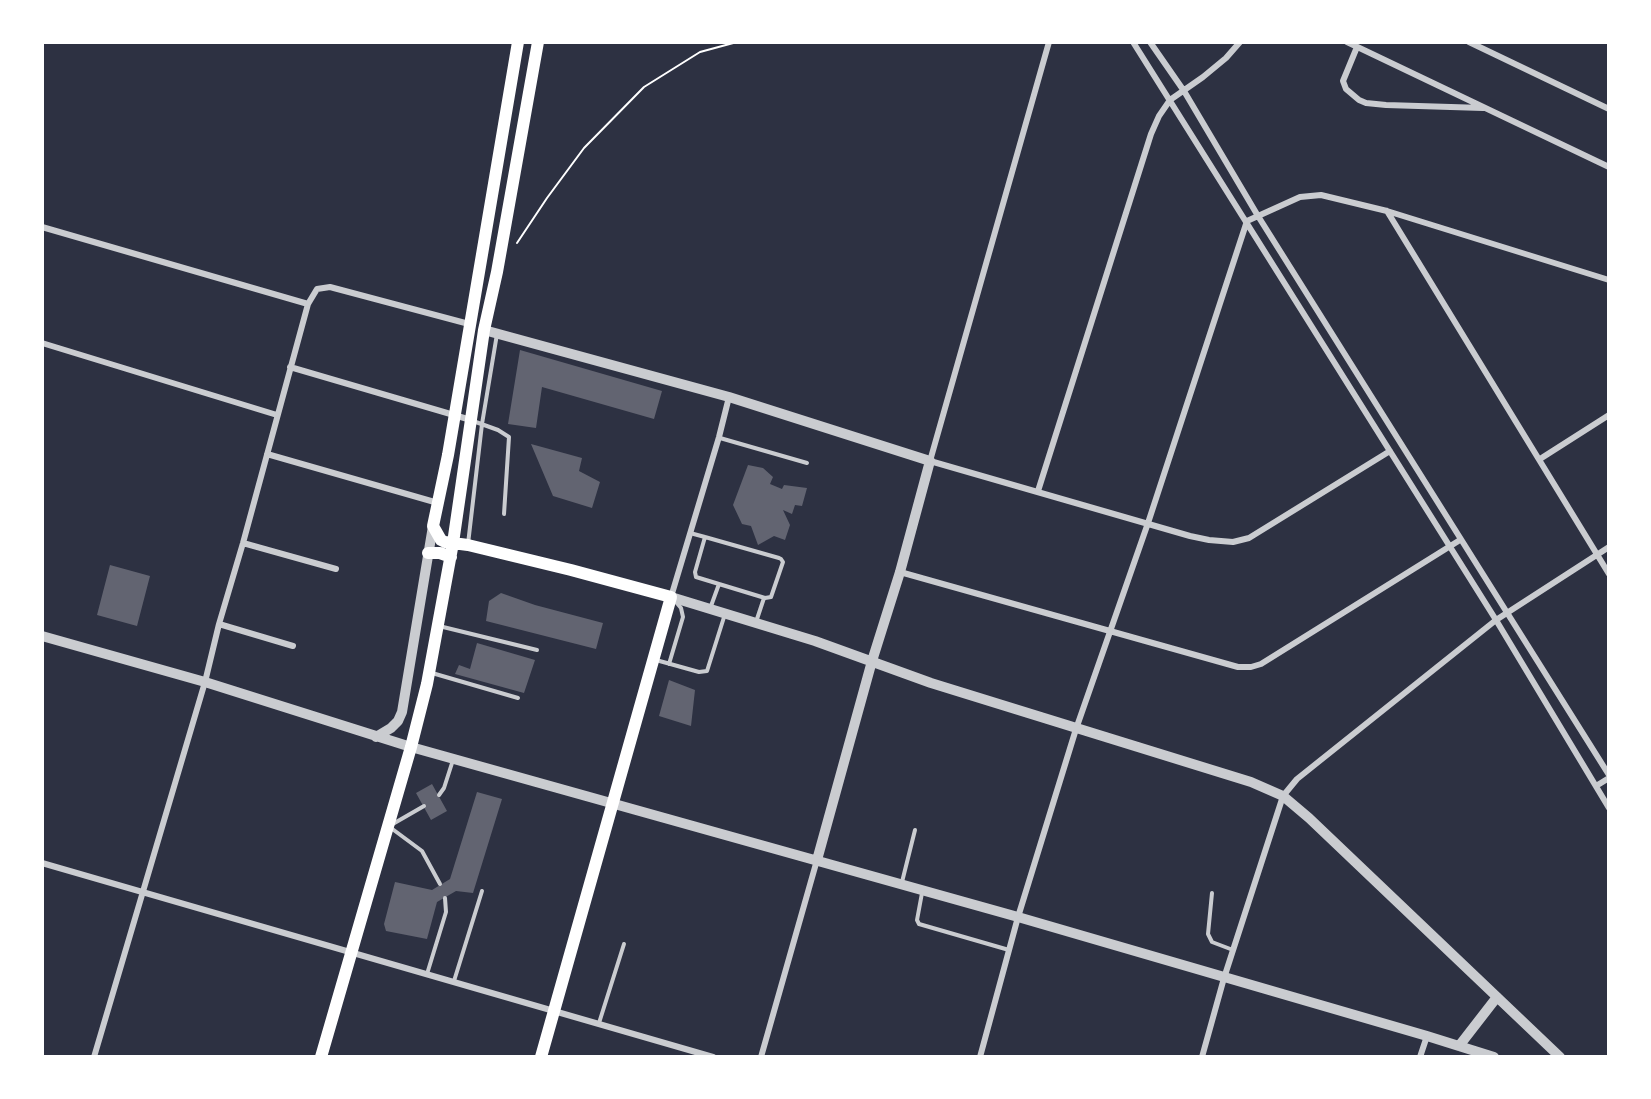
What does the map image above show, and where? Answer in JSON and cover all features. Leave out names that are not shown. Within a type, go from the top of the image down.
[{"type":"main road","points":[[518,42],[439,503],[433,526],[441,540],[671,597],[541,1057]]},
{"type":"main road","points":[[321,1057],[411,747],[429,672],[477,422],[497,273],[538,42]]},
{"type":"main road","points":[[428,553],[440,553],[451,557]]},
{"type":"street","points":[[761,1057],[1049,42]]},
{"type":"street","points":[[1133,42],[1474,584],[1609,807]]},
{"type":"street","points":[[1150,42],[1184,91],[1258,216],[1609,777],[1596,786]]},
{"type":"street","points":[[1038,491],[1158,117],[1170,100],[1226,58],[1240,42]]},
{"type":"street","points":[[1347,42],[1609,167]]},
{"type":"street","points":[[1469,42],[1609,110]]},
{"type":"street","points":[[1357,47],[1343,81],[1346,89],[1365,103],[1487,108]]},
{"type":"street","points":[[980,1057],[1018,916],[1076,729],[1148,523],[1247,221],[1300,197],[1320,195],[1387,211],[1609,280]]},
{"type":"street","points":[[1387,211],[1609,574]]},
{"type":"street","points":[[42,227],[308,304]]},
{"type":"street","points":[[1290,290],[1301,284]]},
{"type":"street","points":[[94,1057],[205,682],[308,304],[317,288],[330,287],[469,324]]},
{"type":"street","points":[[490,332],[729,397],[930,460],[1209,540],[1233,542],[1244,540],[1392,453],[1404,450]]},
{"type":"street","points":[[1323,343],[1334,336]]},
{"type":"street","points":[[42,343],[277,415]]},
{"type":"street","points":[[290,367],[477,422]]},
{"type":"street","points":[[729,397],[671,597],[872,661],[931,683],[1251,782],[1283,796],[1309,818],[1560,1057]]},
{"type":"street","points":[[1365,410],[1376,404]]},
{"type":"street","points":[[1540,459],[1609,415]]},
{"type":"street","points":[[1384,440],[1394,434]]},
{"type":"street","points":[[903,451],[919,465],[923,483]]},
{"type":"street","points":[[267,454],[439,503]]},
{"type":"street","points":[[1416,491],[1425,484]]},
{"type":"street","points":[[376,737],[391,728],[398,721],[402,712],[433,526]]},
{"type":"street","points":[[900,572],[1110,629],[1238,667],[1251,667],[1261,664],[1460,540]]},
{"type":"street","points":[[243,543],[336,569]]},
{"type":"street","points":[[1202,1057],[1224,978],[1283,796],[1297,779],[1496,620],[1609,547]]},
{"type":"street","points":[[1474,584],[1484,577]]},
{"type":"street","points":[[219,624],[293,646]]},
{"type":"street","points":[[42,636],[205,682],[376,737],[1018,916],[1494,1057]]},
{"type":"street","points":[[1542,697],[1553,688]]},
{"type":"street","points":[[1572,747],[1585,737]]},
{"type":"street","points":[[42,862],[713,1057]]},
{"type":"street","points":[[1459,1046],[1497,997]]},
{"type":"street","points":[[1420,1057],[1427,1036]]},
{"type":"lane","points":[[468,545],[477,422],[509,437],[504,514]]},
{"type":"lane","points":[[719,437],[807,463]]},
{"type":"lane","points":[[690,533],[705,537],[781,560],[783,562],[774,594],[765,598],[699,579],[695,572],[705,537]]},
{"type":"lane","points":[[709,610],[719,584]]},
{"type":"lane","points":[[669,664],[683,617],[681,608],[671,597]]},
{"type":"lane","points":[[756,623],[765,598]]},
{"type":"lane","points":[[654,659],[699,672],[707,671],[725,613]]},
{"type":"lane","points":[[438,626],[537,650]]},
{"type":"lane","points":[[429,672],[518,698]]},
{"type":"lane","points":[[439,795],[448,777],[453,759]]},
{"type":"lane","points":[[424,806],[388,826],[422,851],[440,884]]},
{"type":"lane","points":[[901,884],[915,830]]},
{"type":"lane","points":[[923,890],[917,920],[919,924],[1009,950]]},
{"type":"lane","points":[[454,981],[482,891]]},
{"type":"lane","points":[[1212,893],[1208,934],[1212,942],[1233,950]]},
{"type":"lane","points":[[427,974],[446,912],[445,898]]},
{"type":"lane","points":[[598,1023],[624,944]]},
{"type":"path","points":[[515,246],[584,148],[644,87],[700,52],[737,42]]},
{"type":"building","points":[[520,350],[662,391],[654,419],[542,387],[536,428],[508,424]]},
{"type":"building","points":[[531,444],[582,458],[579,471],[600,482],[592,508],[553,496]]},
{"type":"building","points":[[748,465],[763,468],[773,477],[770,484],[782,489],[784,485],[807,488],[802,506],[795,505],[792,514],[783,510],[790,525],[785,540],[774,536],[758,545],[751,526],[742,524],[733,505]]},
{"type":"building","points":[[110,565],[150,576],[137,626],[97,615]]},
{"type":"building","points":[[501,593],[535,605],[603,623],[596,649],[486,621],[489,601]]},
{"type":"building","points":[[477,643],[535,660],[524,693],[455,674],[459,665],[470,669]]},
{"type":"building","points":[[669,680],[695,690],[691,726],[659,716]]},
{"type":"building","points":[[432,784],[447,811],[431,820],[416,793]]},
{"type":"building","points":[[477,792],[502,799],[473,893],[456,891],[437,902],[427,939],[386,931],[384,924],[395,882],[432,890],[450,879]]}]
